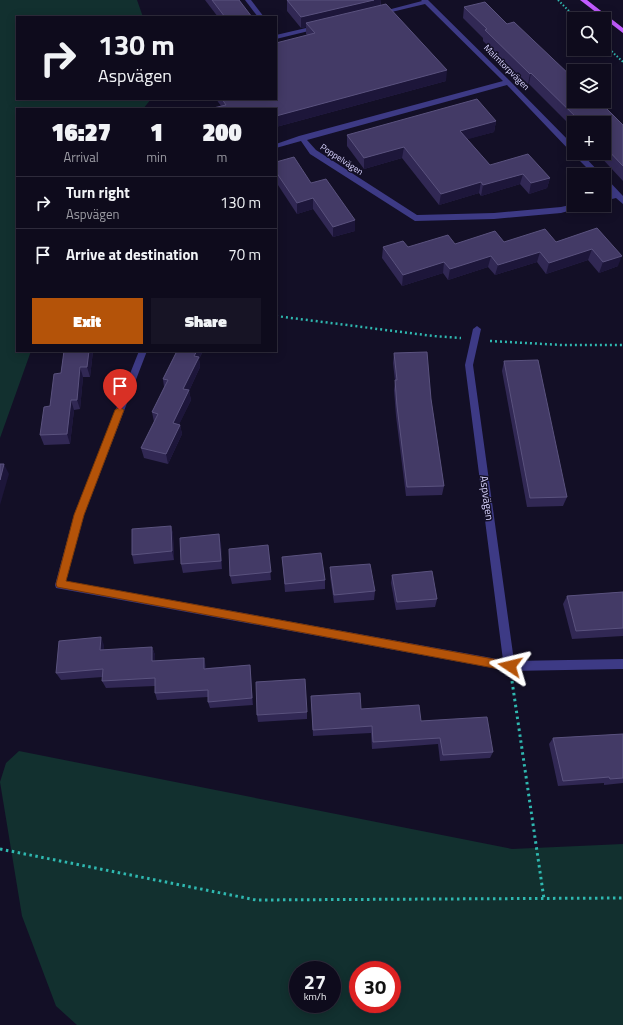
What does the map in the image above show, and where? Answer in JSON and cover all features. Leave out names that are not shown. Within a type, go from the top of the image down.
[{"type":"main road","points":[[583,0],[623,31]]},
{"type":"street","points":[[248,0],[259,16]]},
{"type":"street","points":[[374,14],[425,1]]},
{"type":"street","name":"Malmtorpvägen","points":[[425,1],[508,82],[567,143]]},
{"type":"street","points":[[277,37],[329,24]]},
{"type":"street","name":"Poppelvägen","points":[[508,82],[302,138],[312,152],[415,218],[494,216],[567,208]]},
{"type":"street","points":[[277,146],[302,138]]},
{"type":"street","points":[[584,160],[591,168]]},
{"type":"street","points":[[611,189],[623,201]]},
{"type":"street","points":[[611,196],[617,195]]},
{"type":"street","name":"Aspvägen","points":[[477,329],[469,365],[510,666]]},
{"type":"street","points":[[143,352],[79,515],[60,584],[510,666],[623,664]]},
{"type":"path","points":[[558,0],[570,12]]},
{"type":"path","points":[[611,51],[623,62]]},
{"type":"path","points":[[277,316],[433,336],[562,345],[623,345]]},
{"type":"path","points":[[510,666],[544,899]]},
{"type":"path","points":[[0,849],[256,900],[623,898]]},
{"type":"green space","points":[[0,0],[137,0],[143,16],[16,16],[16,100],[150,100],[144,108],[16,108],[16,352],[31,352],[0,438]]},
{"type":"green space","points":[[19,751],[512,849],[623,844],[623,1025],[77,1025],[56,1006],[22,916],[0,782],[6,763]]},
{"type":"building","points":[[212,0],[239,0],[251,16],[224,16]]},
{"type":"building","points":[[287,0],[374,0],[301,17]]},
{"type":"building","points":[[485,2],[507,24],[514,22],[567,72],[567,108],[606,108],[623,125],[623,166],[611,153],[611,116],[575,116],[485,30],[487,29],[464,7]]},
{"type":"building","points":[[386,4],[447,70],[277,116],[277,108],[213,108],[226,105],[223,100],[277,100],[277,43],[315,33],[306,23]]},
{"type":"building","points":[[477,99],[496,121],[460,131],[490,165],[528,154],[550,178],[531,183],[523,174],[483,185],[481,182],[441,194],[404,147],[364,158],[347,135]]},
{"type":"building","points":[[294,157],[311,183],[326,179],[355,220],[333,227],[313,198],[297,203],[277,173],[277,162]]},
{"type":"building","points":[[597,228],[622,256],[603,262],[592,249],[549,263],[540,252],[498,265],[491,256],[450,269],[444,262],[403,275],[383,247],[403,241],[408,247],[448,235],[455,244],[495,231],[504,242],[545,229],[556,242]]},
{"type":"building","points":[[64,352],[89,352],[87,367],[80,367],[77,400],[71,400],[67,434],[40,435],[44,407],[50,406],[54,374],[61,373]]},
{"type":"building","points":[[176,352],[196,352],[194,356],[199,357],[183,389],[189,390],[173,423],[180,425],[166,454],[141,448],[158,414],[152,412],[168,380],[163,379]]},
{"type":"building","points":[[427,352],[431,399],[444,486],[407,487],[397,406],[395,380],[397,380],[394,353]]},
{"type":"building","points":[[538,360],[567,497],[530,498],[504,361]]},
{"type":"building","points":[[0,464],[4,464],[0,480]]},
{"type":"building","points":[[171,526],[172,551],[132,555],[132,529]]},
{"type":"building","points":[[219,534],[221,561],[181,564],[180,538]]},
{"type":"building","points":[[268,545],[271,572],[230,576],[229,549]]},
{"type":"building","points":[[321,553],[325,580],[285,584],[282,557]]},
{"type":"building","points":[[370,564],[375,591],[334,595],[330,567]]},
{"type":"building","points":[[432,571],[437,599],[397,602],[392,575]]},
{"type":"building","points":[[623,592],[623,628],[576,631],[567,596]]},
{"type":"building","points":[[101,637],[100,650],[152,647],[152,661],[204,658],[204,669],[250,665],[252,698],[208,702],[208,690],[155,693],[155,678],[102,681],[103,669],[56,673],[59,641]]},
{"type":"building","points":[[305,679],[307,712],[257,715],[256,682]]},
{"type":"building","points":[[360,693],[361,709],[419,705],[421,721],[487,717],[493,752],[443,755],[440,738],[373,742],[372,726],[313,730],[311,696]]},
{"type":"building","points":[[623,734],[623,778],[610,779],[609,777],[563,781],[553,738]]},
{"type":"route","points":[[120,410],[79,515],[60,584],[510,666]]}]
